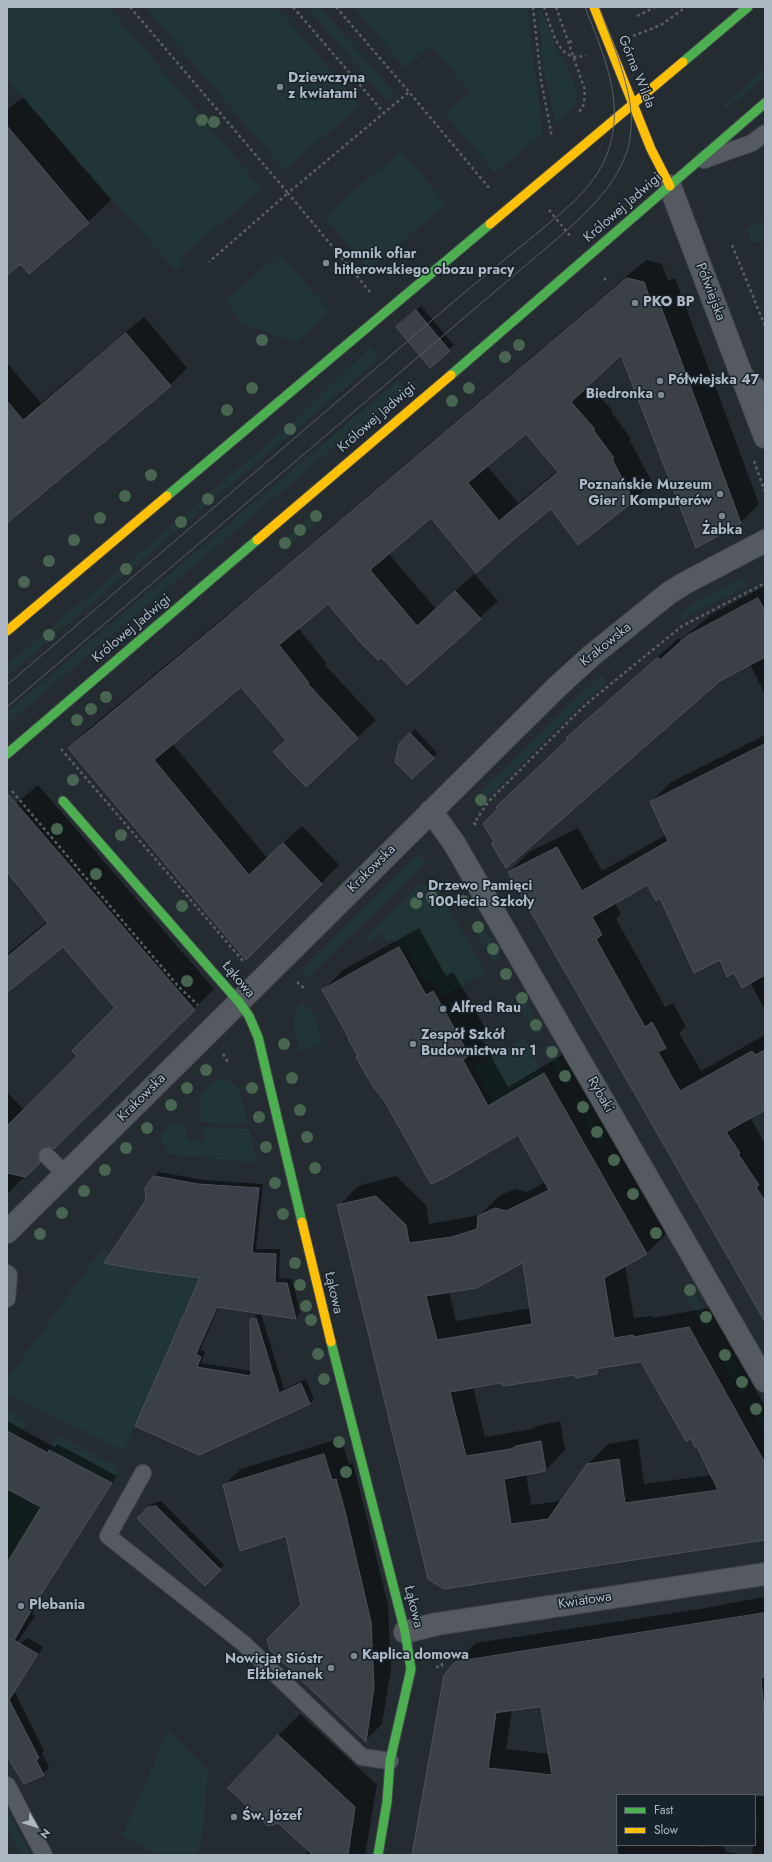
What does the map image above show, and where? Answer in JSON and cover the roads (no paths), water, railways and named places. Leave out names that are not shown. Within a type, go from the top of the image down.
[{"type":"street","name":"Górna Wilda","points":[[594,7],[651,149]]},
{"type":"street","points":[[7,631],[748,7]]},
{"type":"street","name":"Królowej Jadwigi","points":[[7,754],[765,103]]},
{"type":"street","name":"Półwiejska","points":[[651,149],[670,186],[765,437]]},
{"type":"street","name":"Krakowska","points":[[7,1232],[556,687],[591,656],[669,593],[765,541]]},
{"type":"street","name":"Łąkowa","points":[[63,802],[239,1002],[249,1016],[258,1037],[329,1333],[406,1632],[410,1669],[390,1761],[387,1802],[378,1855]]},
{"type":"street","name":"Rybaki","points":[[431,811],[454,843],[765,1381]]},
{"type":"street","name":"Kwiatowa","points":[[406,1632],[445,1623],[765,1574]]},
{"type":"lane","points":[[697,162],[752,143],[765,133]]},
{"type":"lane","points":[[740,371],[765,394]]},
{"type":"lane","points":[[47,1156],[65,1174]]},
{"type":"lane","points":[[7,1273],[9,1275],[7,1298]]},
{"type":"lane","points":[[142,1472],[108,1536],[243,1643],[362,1758],[390,1761]]},
{"type":"lane","points":[[7,1785],[44,1855]]},
{"type":"tram line","points":[[7,685],[452,303],[561,213],[582,193],[599,171],[605,159],[612,140],[614,120],[614,101],[611,82],[606,63],[585,7]]},
{"type":"tram line","points":[[7,707],[566,231],[595,203],[615,177],[627,152],[631,127],[630,102],[623,74],[599,7]]},
{"type":"place","name":"Dziewczyna z kwiatami","points":[[280,87]]},
{"type":"place","name":"Pomnik ofiar hitlerowskiego obozu pracy","points":[[326,263]]},
{"type":"place","name":"PKO BP","points":[[635,303]]},
{"type":"place","name":"Półwiejska 47","points":[[660,381]]},
{"type":"place","name":"Biedronka","points":[[661,395]]},
{"type":"place","name":"Poznańskie Muzeum Gier i Komputerów","points":[[720,494]]},
{"type":"place","name":"Żabka","points":[[722,516]]},
{"type":"place","name":"Drzewo Pamięci 100-lecia Szkoły","points":[[420,895]]},
{"type":"place","name":"Alfred Rau","points":[[443,1009]]},
{"type":"place","name":"Zespół Szkół Budownictwa nr 1","points":[[413,1044]]},
{"type":"place","name":"Plebania","points":[[21,1606]]},
{"type":"place","name":"Kaplica domowa","points":[[354,1656]]},
{"type":"place","name":"Nowicjat Sióstr Elżbietanek","points":[[331,1668]]},
{"type":"place","name":"Św. Józef","points":[[234,1817]]}]
